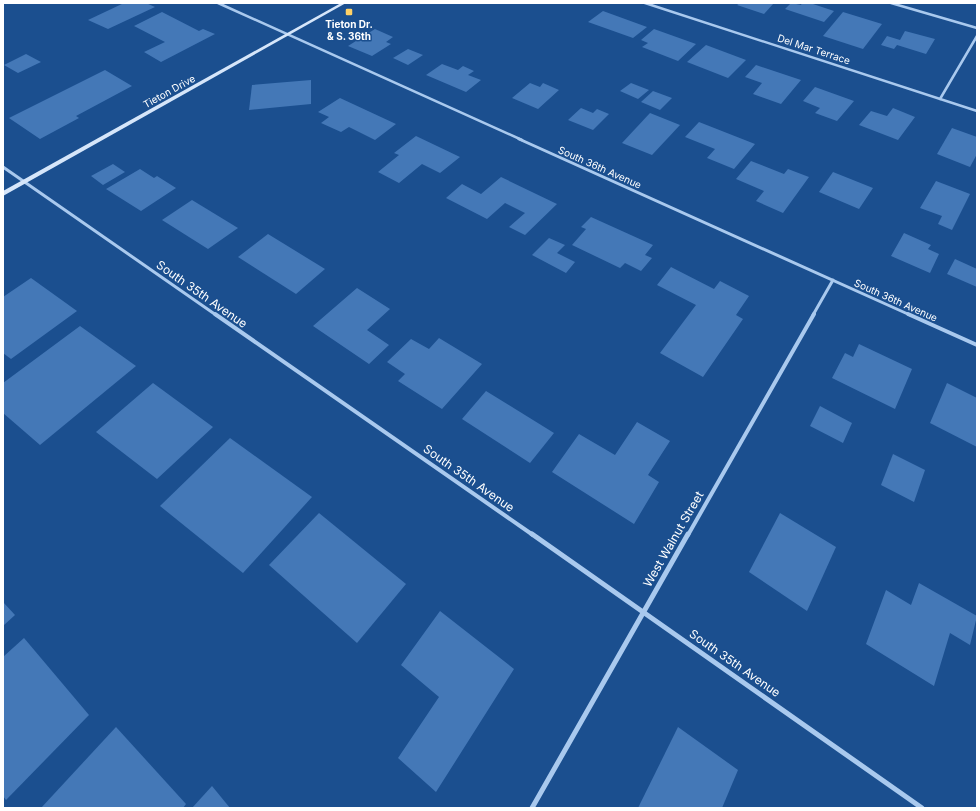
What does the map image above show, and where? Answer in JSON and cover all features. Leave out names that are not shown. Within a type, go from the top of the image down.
[{"type":"main road","name":"Tieton Drive","points":[[3,194],[344,3]]},
{"type":"street","name":"South 36th Avenue","points":[[218,3],[977,345]]},
{"type":"street","name":"Del Mar Terrace","points":[[645,3],[977,111]]},
{"type":"street","points":[[890,3],[977,28]]},
{"type":"street","points":[[940,99],[977,36]]},
{"type":"street","name":"South 35th Avenue","points":[[3,167],[643,611],[922,808]]},
{"type":"street","name":"West Walnut Street","points":[[532,808],[833,280]]},
{"type":"building","points":[[124,3],[146,3],[155,7],[108,29],[88,20]]},
{"type":"building","points":[[740,3],[774,3],[764,14],[737,5]]},
{"type":"building","points":[[791,3],[801,5],[802,3],[810,3],[834,11],[824,22],[785,9]]},
{"type":"building","points":[[603,11],[647,27],[633,38],[588,22]]},
{"type":"building","points":[[162,12],[199,31],[203,29],[215,34],[161,62],[144,52],[165,42],[134,26]]},
{"type":"building","points":[[843,12],[882,24],[863,49],[823,36]]},
{"type":"building","points":[[375,29],[393,37],[386,42],[391,44],[372,56],[348,46]]},
{"type":"building","points":[[654,29],[696,44],[678,61],[642,47],[648,43],[641,40]]},
{"type":"building","points":[[905,31],[935,39],[926,54],[897,45],[894,49],[881,45],[887,36],[900,40]]},
{"type":"building","points":[[706,45],[746,60],[728,78],[687,62]]},
{"type":"building","points":[[408,49],[423,55],[408,65],[393,58]]},
{"type":"building","points":[[26,54],[41,62],[18,73],[4,65]]},
{"type":"building","points":[[442,64],[458,70],[463,66],[474,71],[468,75],[481,80],[466,92],[426,75]]},
{"type":"building","points":[[756,65],[801,80],[781,104],[753,94],[762,83],[745,77]]},
{"type":"building","points":[[105,70],[132,86],[76,116],[79,118],[40,139],[9,118]]},
{"type":"building","points":[[311,80],[311,104],[249,110],[252,85]]},
{"type":"building","points":[[530,83],[540,87],[543,83],[559,90],[538,109],[512,98]]},
{"type":"building","points":[[631,83],[649,90],[638,99],[620,91]]},
{"type":"building","points":[[815,87],[854,101],[837,121],[815,113],[820,108],[803,101]]},
{"type":"building","points":[[653,91],[672,98],[660,110],[641,102]]},
{"type":"building","points":[[340,98],[396,124],[375,140],[349,127],[341,132],[321,123],[329,117],[318,112]]},
{"type":"building","points":[[581,108],[593,113],[597,109],[609,114],[593,130],[568,120]]},
{"type":"building","points":[[893,108],[915,117],[898,140],[859,125],[871,111],[887,116]]},
{"type":"building","points":[[650,113],[680,125],[652,155],[622,143]]},
{"type":"building","points":[[699,122],[755,144],[734,169],[707,158],[715,149],[685,137]]},
{"type":"building","points":[[952,128],[977,137],[977,154],[970,167],[937,154]]},
{"type":"building","points":[[416,136],[460,157],[440,173],[422,164],[399,183],[378,172],[399,155],[394,153]]},
{"type":"building","points":[[751,161],[784,174],[788,169],[809,177],[783,213],[756,201],[764,191],[736,179]]},
{"type":"building","points":[[113,164],[125,172],[103,185],[91,176]]},
{"type":"building","points":[[140,169],[154,178],[157,176],[176,188],[141,211],[106,189]]},
{"type":"building","points":[[833,172],[873,188],[859,209],[819,192]]},
{"type":"building","points":[[501,177],[557,204],[525,235],[509,227],[525,213],[505,203],[487,219],[446,198],[462,184],[481,194]]},
{"type":"building","points":[[936,181],[970,194],[952,230],[938,224],[942,216],[920,208]]},
{"type":"building","points":[[192,200],[238,228],[208,249],[162,220]]},
{"type":"building","points":[[591,217],[653,245],[645,255],[652,258],[641,271],[625,263],[620,268],[572,245],[586,229],[581,227]]},
{"type":"building","points":[[904,233],[931,245],[928,249],[939,254],[930,273],[891,256]]},
{"type":"building","points":[[268,234],[325,269],[296,294],[238,257]]},
{"type":"building","points":[[549,238],[565,245],[557,253],[575,262],[566,273],[532,255]]},
{"type":"building","points":[[955,259],[977,269],[977,287],[947,274]]},
{"type":"building","points":[[671,267],[714,289],[720,281],[749,296],[736,315],[743,319],[703,377],[660,353],[696,305],[657,285]]},
{"type":"building","points":[[31,278],[77,311],[11,359],[3,353],[3,297]]},
{"type":"building","points":[[357,288],[390,309],[367,330],[389,345],[369,364],[313,326]]},
{"type":"building","points":[[80,326],[136,366],[40,445],[3,413],[3,383]]},
{"type":"building","points":[[439,338],[482,364],[442,409],[398,381],[405,374],[387,362],[411,339],[429,349]]},
{"type":"building","points":[[859,344],[912,369],[895,409],[832,378],[845,353],[853,357]]},
{"type":"building","points":[[153,383],[213,427],[157,479],[96,432]]},
{"type":"building","points":[[947,383],[977,398],[977,447],[930,423]]},
{"type":"building","points":[[486,391],[554,433],[530,463],[462,419]]},
{"type":"building","points":[[820,406],[852,423],[843,443],[810,426]]},
{"type":"building","points":[[637,422],[670,441],[648,475],[659,482],[634,524],[552,472],[579,434],[615,455]]},
{"type":"building","points":[[230,438],[312,497],[243,573],[160,506]]},
{"type":"building","points":[[893,454],[925,470],[914,502],[881,485]]},
{"type":"building","points":[[319,513],[406,584],[357,643],[269,565]]},
{"type":"building","points":[[780,513],[836,547],[807,611],[749,572]]},
{"type":"building","points":[[919,583],[977,616],[970,645],[950,633],[934,686],[866,644],[886,590],[911,605]]},
{"type":"building","points":[[3,602],[15,615],[3,626]]},
{"type":"building","points":[[440,611],[514,669],[436,792],[398,758],[439,697],[401,665]]},
{"type":"building","points":[[24,638],[89,715],[6,800],[3,796],[3,657]]},
{"type":"building","points":[[116,727],[186,804],[183,808],[41,808]]},
{"type":"building","points":[[678,727],[738,770],[722,808],[638,808]]},
{"type":"building","points":[[212,786],[230,808],[192,808]]},
{"type":"place","name":"Tieton Dr. & S. 36th","points":[[349,12]]}]
